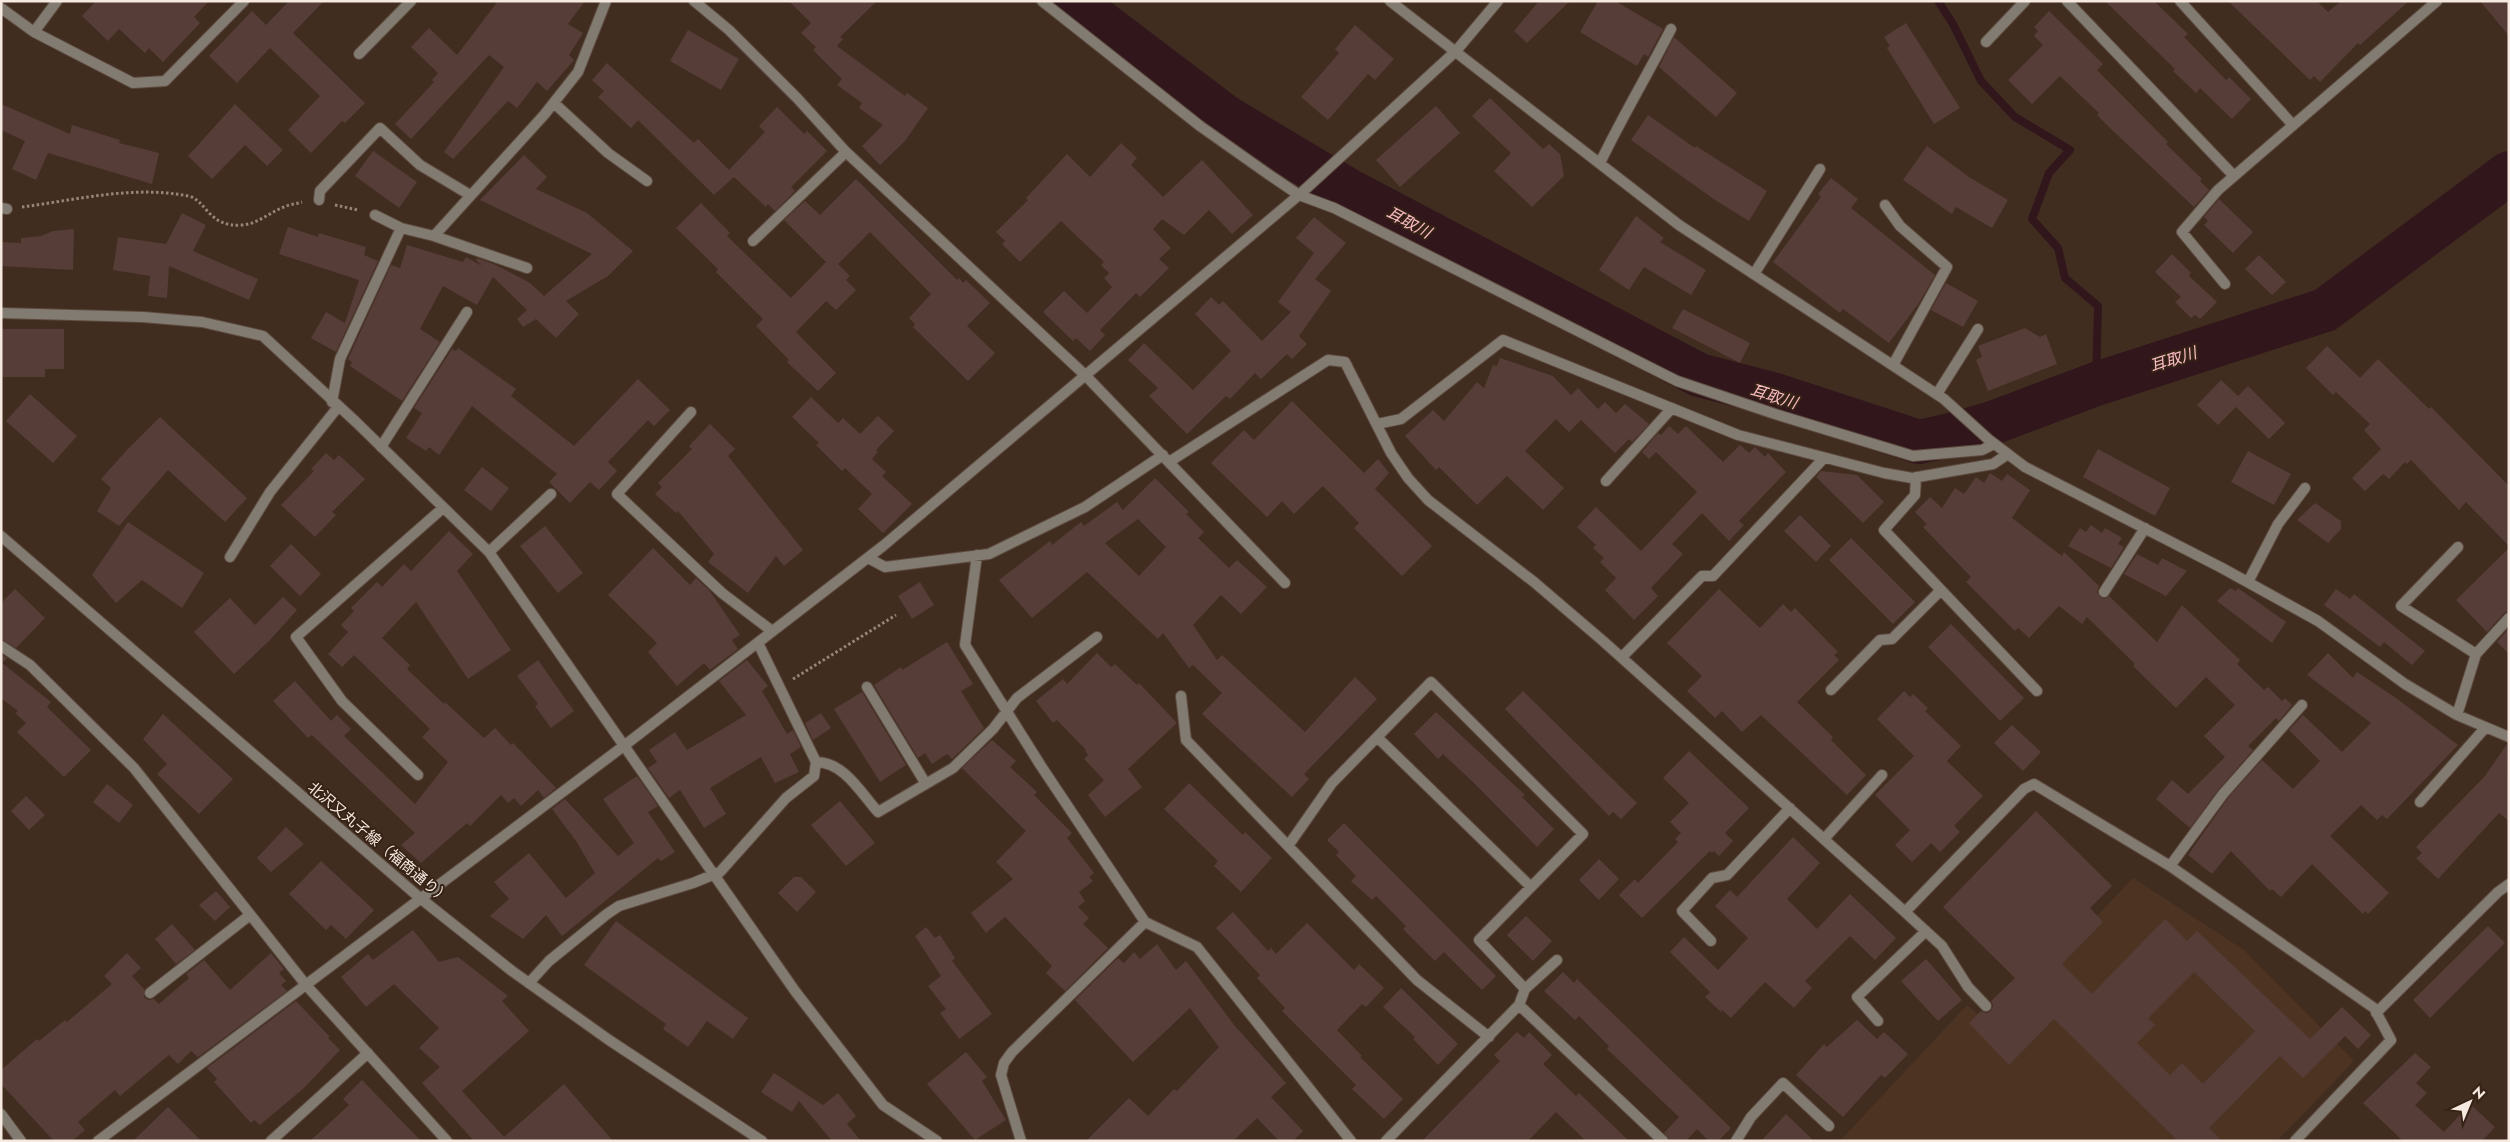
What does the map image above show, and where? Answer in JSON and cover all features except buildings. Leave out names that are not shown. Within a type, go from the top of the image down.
[{"type":"street","points":[[34,32],[57,1]]},
{"type":"street","points":[[1,8],[34,32],[133,83],[165,81],[244,1]]},
{"type":"street","points":[[359,54],[411,1]]},
{"type":"street","points":[[434,236],[554,103],[578,72],[606,1]]},
{"type":"street","points":[[694,1],[729,30],[790,91],[846,152],[1085,375],[1285,583]]},
{"type":"street","points":[[1042,1],[1200,126],[1301,193],[1676,381],[1775,414],[1913,456],[1982,450],[1991,442]]},
{"type":"street","points":[[1390,1],[1679,225],[1940,396],[1991,442],[2025,467],[2248,582],[2318,621],[2405,684],[2457,716],[2509,737]]},
{"type":"street","points":[[98,1141],[625,746],[868,558],[1301,193],[1456,51],[1498,1]]},
{"type":"street","points":[[1986,42],[2025,1]]},
{"type":"street","points":[[2067,1],[2234,176]]},
{"type":"street","points":[[2180,1],[2293,125]]},
{"type":"street","points":[[2225,284],[2182,232],[2218,190],[2437,1]]},
{"type":"street","points":[[1600,163],[1622,116],[1647,77],[1671,29]]},
{"type":"street","points":[[554,103],[608,153],[646,181]]},
{"type":"street","points":[[319,200],[320,190],[380,128],[420,165],[470,195]]},
{"type":"street","points":[[753,241],[846,152]]},
{"type":"street","points":[[1754,274],[1820,170]]},
{"type":"street","points":[[1885,205],[1900,226],[1947,267],[1893,365]]},
{"type":"street","points":[[375,215],[401,228],[434,236],[527,268]]},
{"type":"street","points":[[230,557],[270,492],[335,404],[340,359],[401,228]]},
{"type":"street","points":[[381,448],[468,312]]},
{"type":"street","points":[[1,313],[143,316],[226,326],[263,336],[489,552],[795,991],[883,1105],[937,1141]]},
{"type":"street","points":[[1940,396],[1978,329]]},
{"type":"street","points":[[1377,424],[1401,419],[1503,340],[1738,435],[1884,473],[1916,477],[1993,464],[2008,454]]},
{"type":"street","points":[[868,558],[885,567],[989,554],[1085,507],[1328,360],[1345,362],[1391,453],[1408,478],[1428,500],[1534,582],[1622,657],[1926,931],[1942,946],[1968,987],[1986,1006]]},
{"type":"street","points":[[1606,482],[1672,408]]},
{"type":"street","points":[[692,412],[616,494],[722,593],[772,631]]},
{"type":"street","points":[[1622,657],[1702,576],[1713,576],[1824,458]]},
{"type":"street","points":[[1916,477],[1915,494],[1884,530],[2037,691]]},
{"type":"street","points":[[2248,582],[2278,524],[2305,488]]},
{"type":"street","points":[[489,552],[552,494]]},
{"type":"street","points":[[418,775],[342,701],[296,637],[443,508]]},
{"type":"street","points":[[2104,592],[2145,528]]},
{"type":"street","name":"北沢又丸子線（福商通り）","points":[[1,536],[420,898],[529,982],[609,1040],[762,1141]]},
{"type":"street","points":[[2458,547],[2401,606],[2476,654]]},
{"type":"street","points":[[977,555],[966,645],[1006,711],[1145,922],[1197,947],[1351,1141]]},
{"type":"street","points":[[1831,690],[1880,640],[1892,639],[1941,590]]},
{"type":"street","points":[[2457,716],[2476,654],[2509,618]]},
{"type":"street","points":[[816,762],[823,762],[844,771],[878,812],[954,768],[993,729],[1017,698],[1097,637]]},
{"type":"street","points":[[529,982],[549,962],[619,906],[693,883],[720,872],[786,798],[814,776],[816,762],[758,643]]},
{"type":"street","points":[[1,646],[30,665],[134,768],[306,985],[447,1141]]},
{"type":"street","points":[[1288,846],[1332,783],[1431,682],[1582,834],[1479,940],[1525,989]]},
{"type":"street","points":[[867,687],[926,784]]},
{"type":"street","points":[[1181,696],[1186,740],[1417,980],[1489,1037]]},
{"type":"street","points":[[2170,866],[2223,794],[2302,704]]},
{"type":"street","points":[[2420,802],[2484,728]]},
{"type":"street","points":[[1377,737],[1531,887]]},
{"type":"street","points":[[1824,839],[1882,775]]},
{"type":"street","points":[[1905,912],[2024,789],[2034,784],[2170,866],[2374,1008],[2391,1040],[2295,1141]]},
{"type":"street","points":[[1711,941],[1682,911],[1712,878],[1727,875],[1790,808]]},
{"type":"street","points":[[2376,1013],[2498,892],[2509,884]]},
{"type":"street","points":[[150,992],[250,915]]},
{"type":"street","points":[[1021,1141],[1001,1075],[1004,1063],[1012,1052],[1145,922]]},
{"type":"street","points":[[1878,1021],[1857,996],[1926,931]]},
{"type":"street","points":[[1386,1141],[1520,1005],[1525,989],[1557,960]]},
{"type":"street","points":[[1520,1005],[1663,1141]]},
{"type":"street","points":[[271,1141],[368,1053]]},
{"type":"street","points":[[1736,1141],[1751,1117],[1783,1082],[1829,1126]]},
{"type":"street","points":[[1,1114],[21,1141]]},
{"type":"path","points":[[4,209],[134,192],[192,196],[219,221],[231,225],[244,225],[284,207],[319,200],[375,215]]},
{"type":"path","points":[[779,688],[896,615]]},
{"type":"shaded area","points":[[2133,878],[2244,950],[2354,1061],[2277,1141],[1840,1141],[1967,1005],[1992,1026]]},
{"type":"waterway","name":"耳取川","points":[[1073,1],[1226,117],[1348,190],[1699,375],[1772,394],[1919,442],[1995,422],[2096,384],[2325,310],[2509,173]]},
{"type":"waterway","points":[[1938,1],[1953,24],[1981,81],[2015,117],[2070,150],[2049,173],[2032,219],[2058,248],[2065,278],[2098,306],[2096,384]]}]
